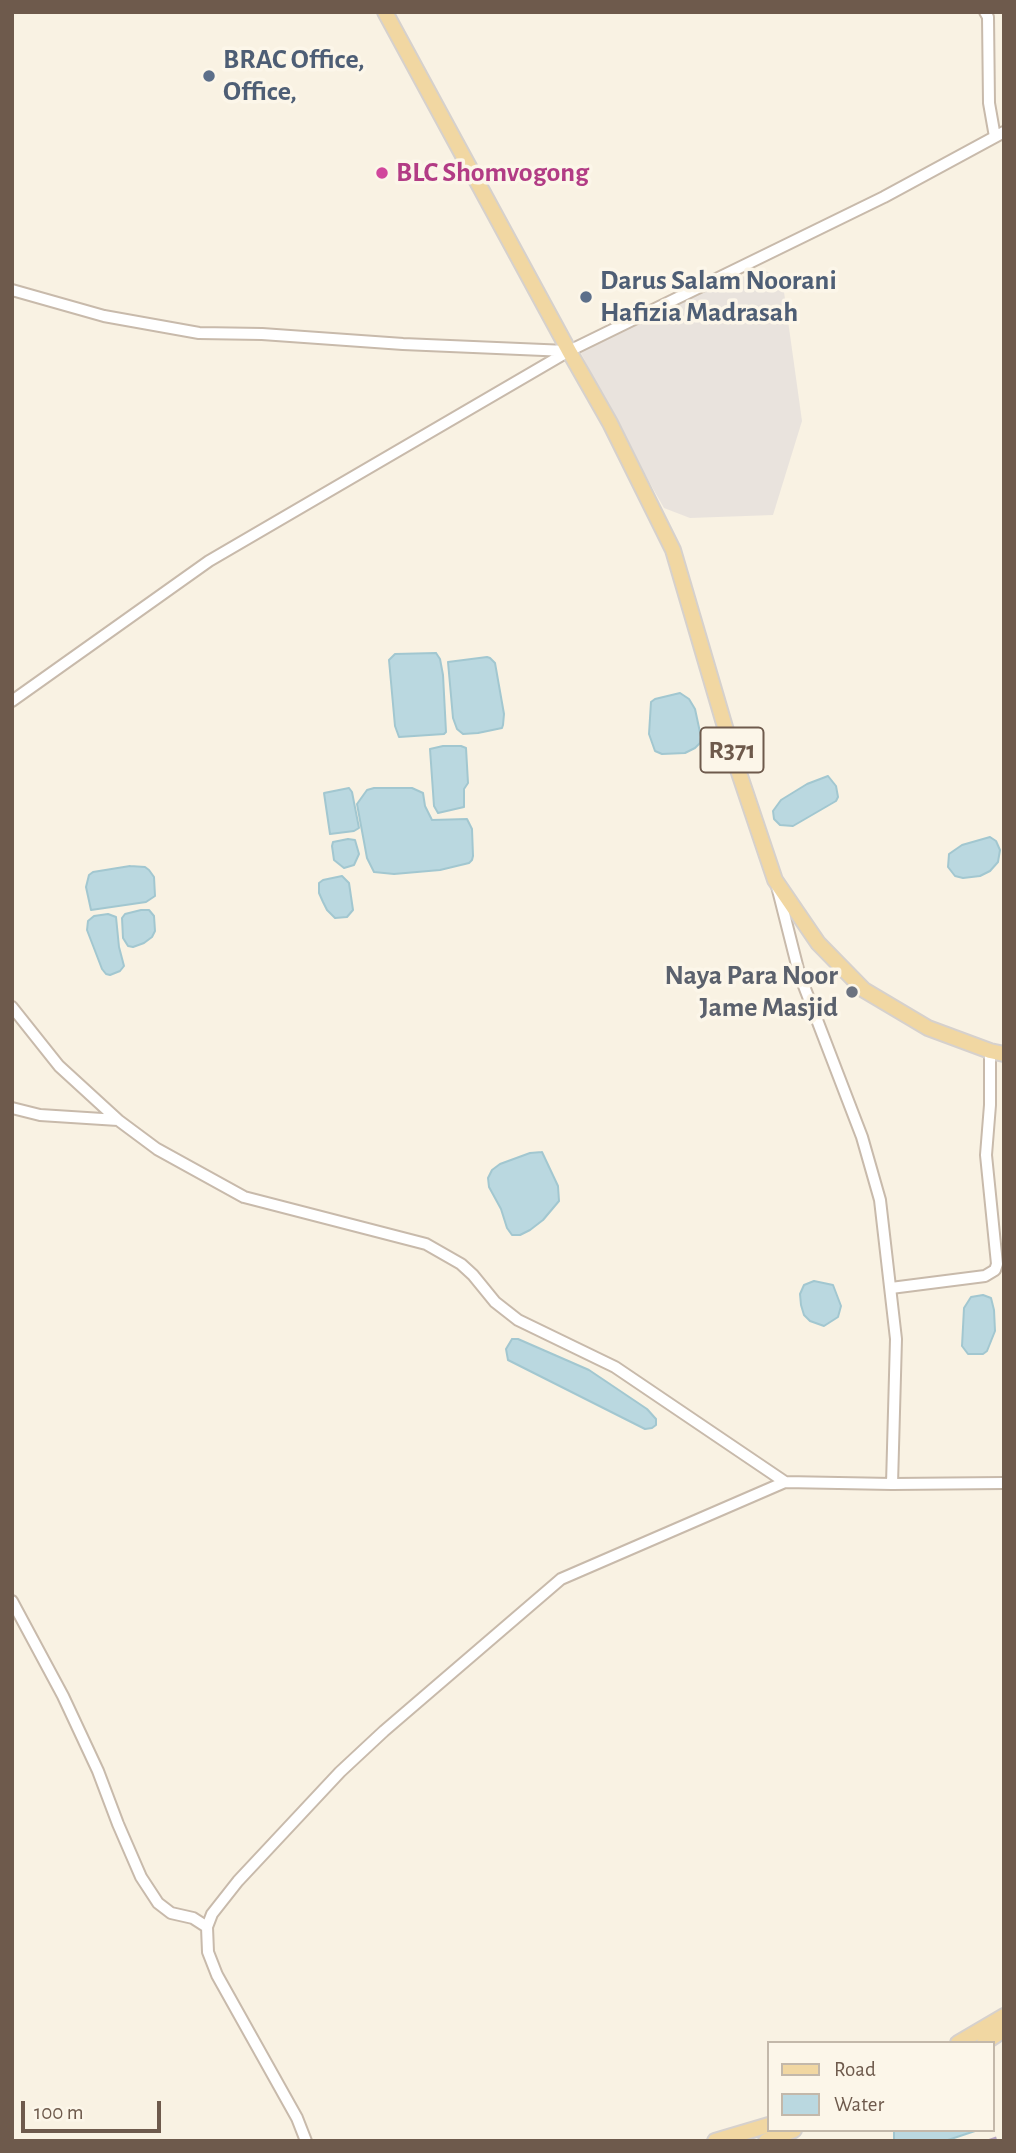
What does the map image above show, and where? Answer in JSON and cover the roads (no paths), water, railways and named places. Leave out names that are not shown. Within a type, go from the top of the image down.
[{"type":"main road","name":"R371","points":[[385,12],[610,423],[673,550],[735,761],[775,880],[818,943],[864,990],[928,1028],[997,1052]]},
{"type":"main road","points":[[961,2041],[1004,2016]]},
{"type":"main road","points":[[987,2041],[1004,2030]]},
{"type":"main road","points":[[715,2141],[768,2125]]},
{"type":"main road","points":[[766,2141],[788,2132]]},
{"type":"street","points":[[12,701],[209,561],[569,351],[884,197],[1000,135],[989,103],[988,17],[985,12]]},
{"type":"street","points":[[12,290],[104,316],[199,333],[569,351]]},
{"type":"street","points":[[775,880],[799,972],[862,1137],[880,1200],[891,1288],[896,1363],[892,1484]]},
{"type":"street","points":[[12,1007],[60,1066],[118,1120],[157,1149],[244,1197],[426,1244],[449,1256],[473,1275],[495,1302],[518,1320],[615,1367],[785,1482]]},
{"type":"street","points":[[891,1288],[985,1276],[995,1270],[997,1264],[994,1223],[986,1155],[997,1052]]},
{"type":"street","points":[[12,1108],[40,1115],[118,1120]]},
{"type":"street","points":[[306,2141],[297,2118],[217,1975],[208,1952],[207,1927],[222,1900],[340,1772],[561,1579],[785,1482],[1004,1483]]},
{"type":"street","points":[[12,1601],[63,1696],[99,1771],[141,1877],[158,1903],[171,1913],[193,1918],[207,1927]]},
{"type":"water","points":[[436,653],[443,675],[446,732],[399,737],[395,726],[389,660],[395,654]]},
{"type":"water","points":[[487,657],[495,663],[504,714],[503,725],[502,728],[463,734],[457,729],[453,718],[448,662]]},
{"type":"water","points":[[680,693],[689,699],[695,709],[700,743],[685,753],[662,754],[655,751],[649,734],[651,702]]},
{"type":"water","points":[[443,746],[466,748],[468,783],[464,789],[464,807],[438,813],[434,806],[430,749]]},
{"type":"water","points":[[828,776],[836,786],[836,801],[793,826],[780,825],[774,819],[773,811],[781,800],[807,784]]},
{"type":"water","points":[[349,788],[359,828],[330,834],[324,793]]},
{"type":"water","points":[[412,788],[423,793],[425,806],[432,820],[467,819],[472,829],[472,860],[440,870],[394,874],[374,872],[367,858],[357,804],[367,790]]},
{"type":"water","points":[[990,837],[996,841],[1000,850],[998,862],[990,871],[980,876],[955,876],[948,867],[949,854],[962,845]]},
{"type":"water","points":[[355,840],[359,854],[354,865],[344,868],[334,860],[332,846],[333,842]]},
{"type":"water","points":[[130,866],[145,867],[149,870],[154,877],[155,896],[146,902],[91,910],[86,887],[89,875]]},
{"type":"water","points":[[342,876],[349,883],[353,910],[347,917],[335,918],[323,902],[319,883]]},
{"type":"water","points":[[149,910],[154,916],[155,931],[144,943],[128,946],[123,938],[122,918],[125,914]]},
{"type":"water","points":[[108,914],[116,917],[124,966],[110,975],[102,969],[87,930],[88,921],[94,916]]},
{"type":"water","points":[[542,1152],[558,1186],[559,1201],[543,1220],[530,1230],[520,1235],[512,1235],[489,1187],[488,1178],[492,1170],[500,1164],[530,1153]]},
{"type":"water","points":[[814,1281],[833,1285],[841,1306],[838,1317],[824,1326],[810,1321],[804,1315],[801,1305],[800,1294],[804,1285]]},
{"type":"water","points":[[983,1295],[991,1298],[995,1331],[987,1351],[983,1354],[968,1354],[962,1346],[964,1308],[971,1297]]},
{"type":"water","points":[[512,1339],[518,1339],[589,1370],[647,1409],[656,1419],[656,1425],[645,1429],[508,1360],[506,1349]]},
{"type":"water","points":[[894,2132],[972,2132],[945,2141],[894,2141]]},
{"type":"railway","points":[[987,2141],[1004,2135]]},
{"type":"place","name":"BRAC Office, Office,","points":[[209,76]]},
{"type":"place","name":"BLC Shomvogong","points":[[382,173]]},
{"type":"place","name":"Darus Salam Noorani Hafizia Madrasah","points":[[586,297]]},
{"type":"place","name":"Naya Para Noor Jame Masjid","points":[[852,992]]}]
